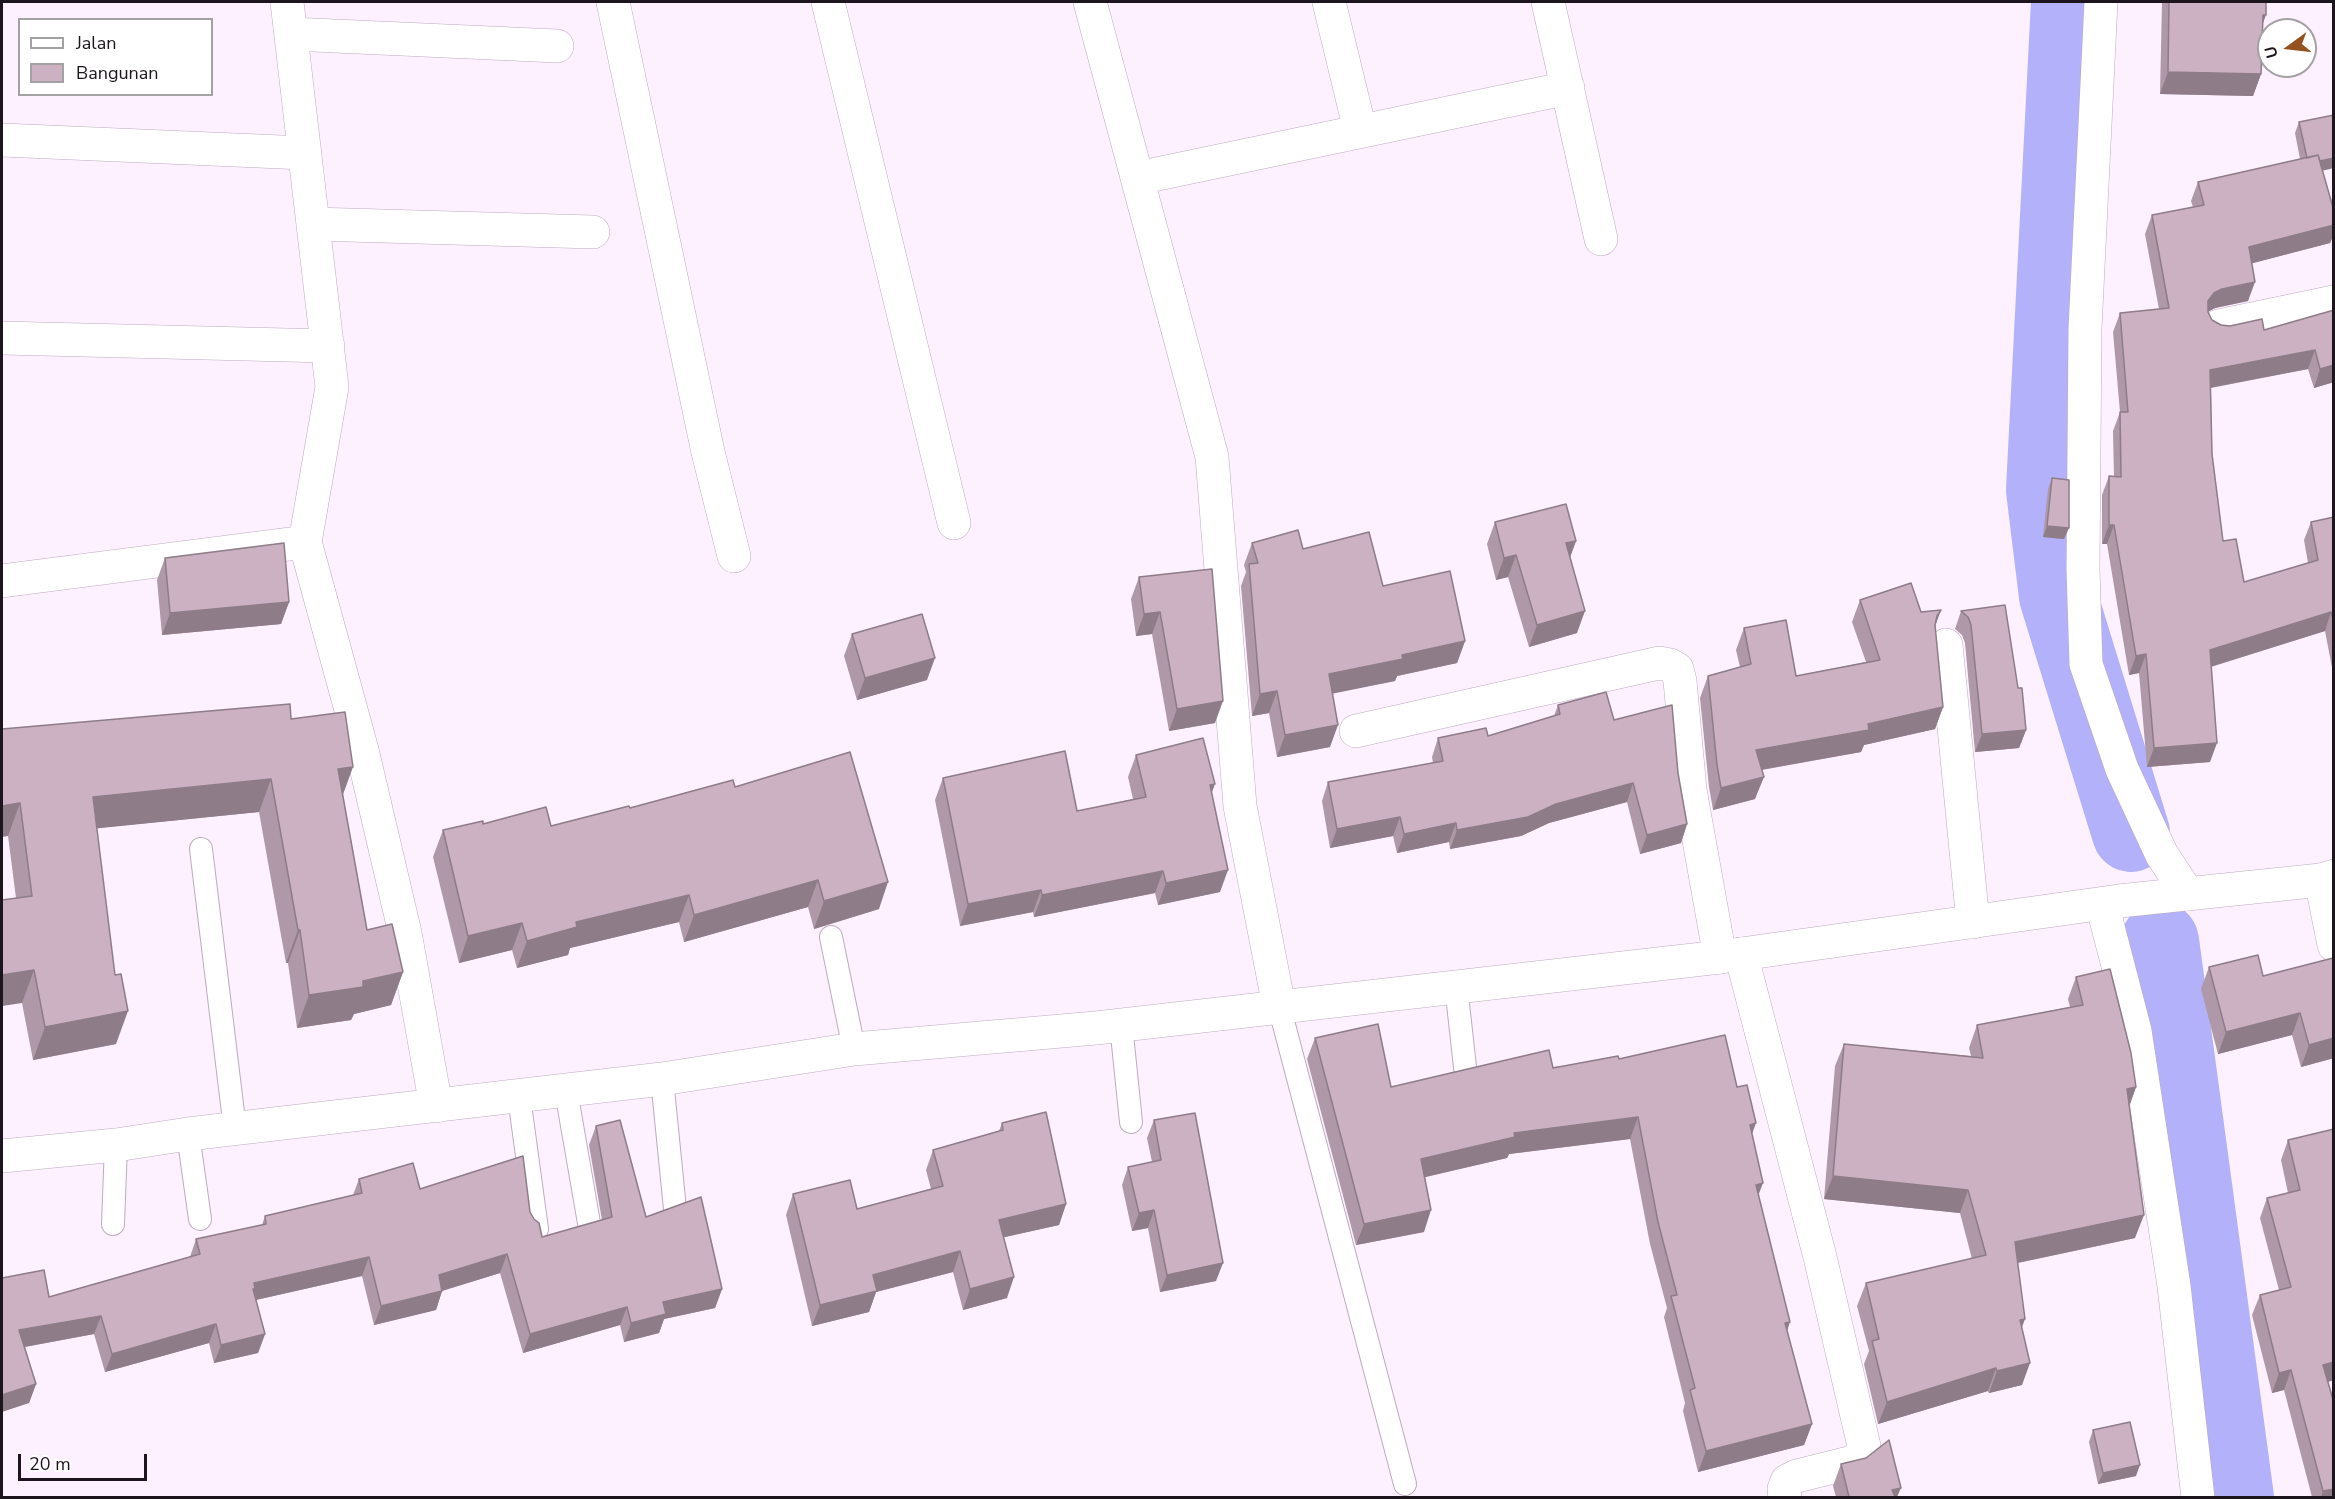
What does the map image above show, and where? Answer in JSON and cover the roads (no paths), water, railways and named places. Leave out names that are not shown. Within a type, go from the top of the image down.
[{"type":"main road","points":[[287,2],[332,387],[304,542],[362,750],[405,933],[436,1106]]},
{"type":"main road","points":[[613,2],[706,441],[734,556]]},
{"type":"main road","points":[[828,2],[954,524]]},
{"type":"main road","points":[[1090,2],[1212,457],[1239,806],[1279,1006]]},
{"type":"main road","points":[[1329,2],[1360,130]]},
{"type":"main road","points":[[1548,2],[1601,239]]},
{"type":"main road","points":[[2101,2],[2085,329],[2082,569],[2086,664],[2122,769],[2179,895]]},
{"type":"main road","points":[[291,34],[557,46]]},
{"type":"main road","points":[[1138,178],[1568,88]]},
{"type":"main road","points":[[2,140],[305,153]]},
{"type":"main road","points":[[313,224],[593,232]]},
{"type":"main road","points":[[2219,326],[2334,302]]},
{"type":"main road","points":[[2,338],[328,346]]},
{"type":"main road","points":[[2,581],[304,542]]},
{"type":"main road","points":[[1946,645],[1973,922]]},
{"type":"main road","points":[[1356,731],[1659,663],[1677,669],[1690,790],[1730,956],[1820,1257],[1864,1446],[1861,1455],[1853,1462],[1797,1476],[1787,1481],[1784,1489],[1785,1497]]},
{"type":"main road","points":[[2,1156],[567,1091],[662,1079],[854,1049],[1121,1025],[1730,956],[2111,903],[2327,878],[2334,945]]},
{"type":"main road","points":[[2111,903],[2135,1031],[2174,1286],[2198,1497]]},
{"type":"lane","points":[[201,849],[235,1129]]},
{"type":"lane","points":[[831,937],[854,1049]]},
{"type":"lane","points":[[1456,986],[1466,1076]]},
{"type":"lane","points":[[1279,1006],[1405,1484]]},
{"type":"lane","points":[[1121,1025],[1131,1122]]},
{"type":"lane","points":[[662,1079],[675,1209]]},
{"type":"lane","points":[[567,1091],[589,1223]]},
{"type":"lane","points":[[519,1097],[537,1228]]},
{"type":"lane","points":[[188,1134],[200,1220]]},
{"type":"lane","points":[[112,1224],[116,1144]]},
{"type":"waterway","points":[[2070,2],[2045,490],[2058,596],[2131,833]]},
{"type":"waterway","points":[[2160,941],[2235,1498]]}]
